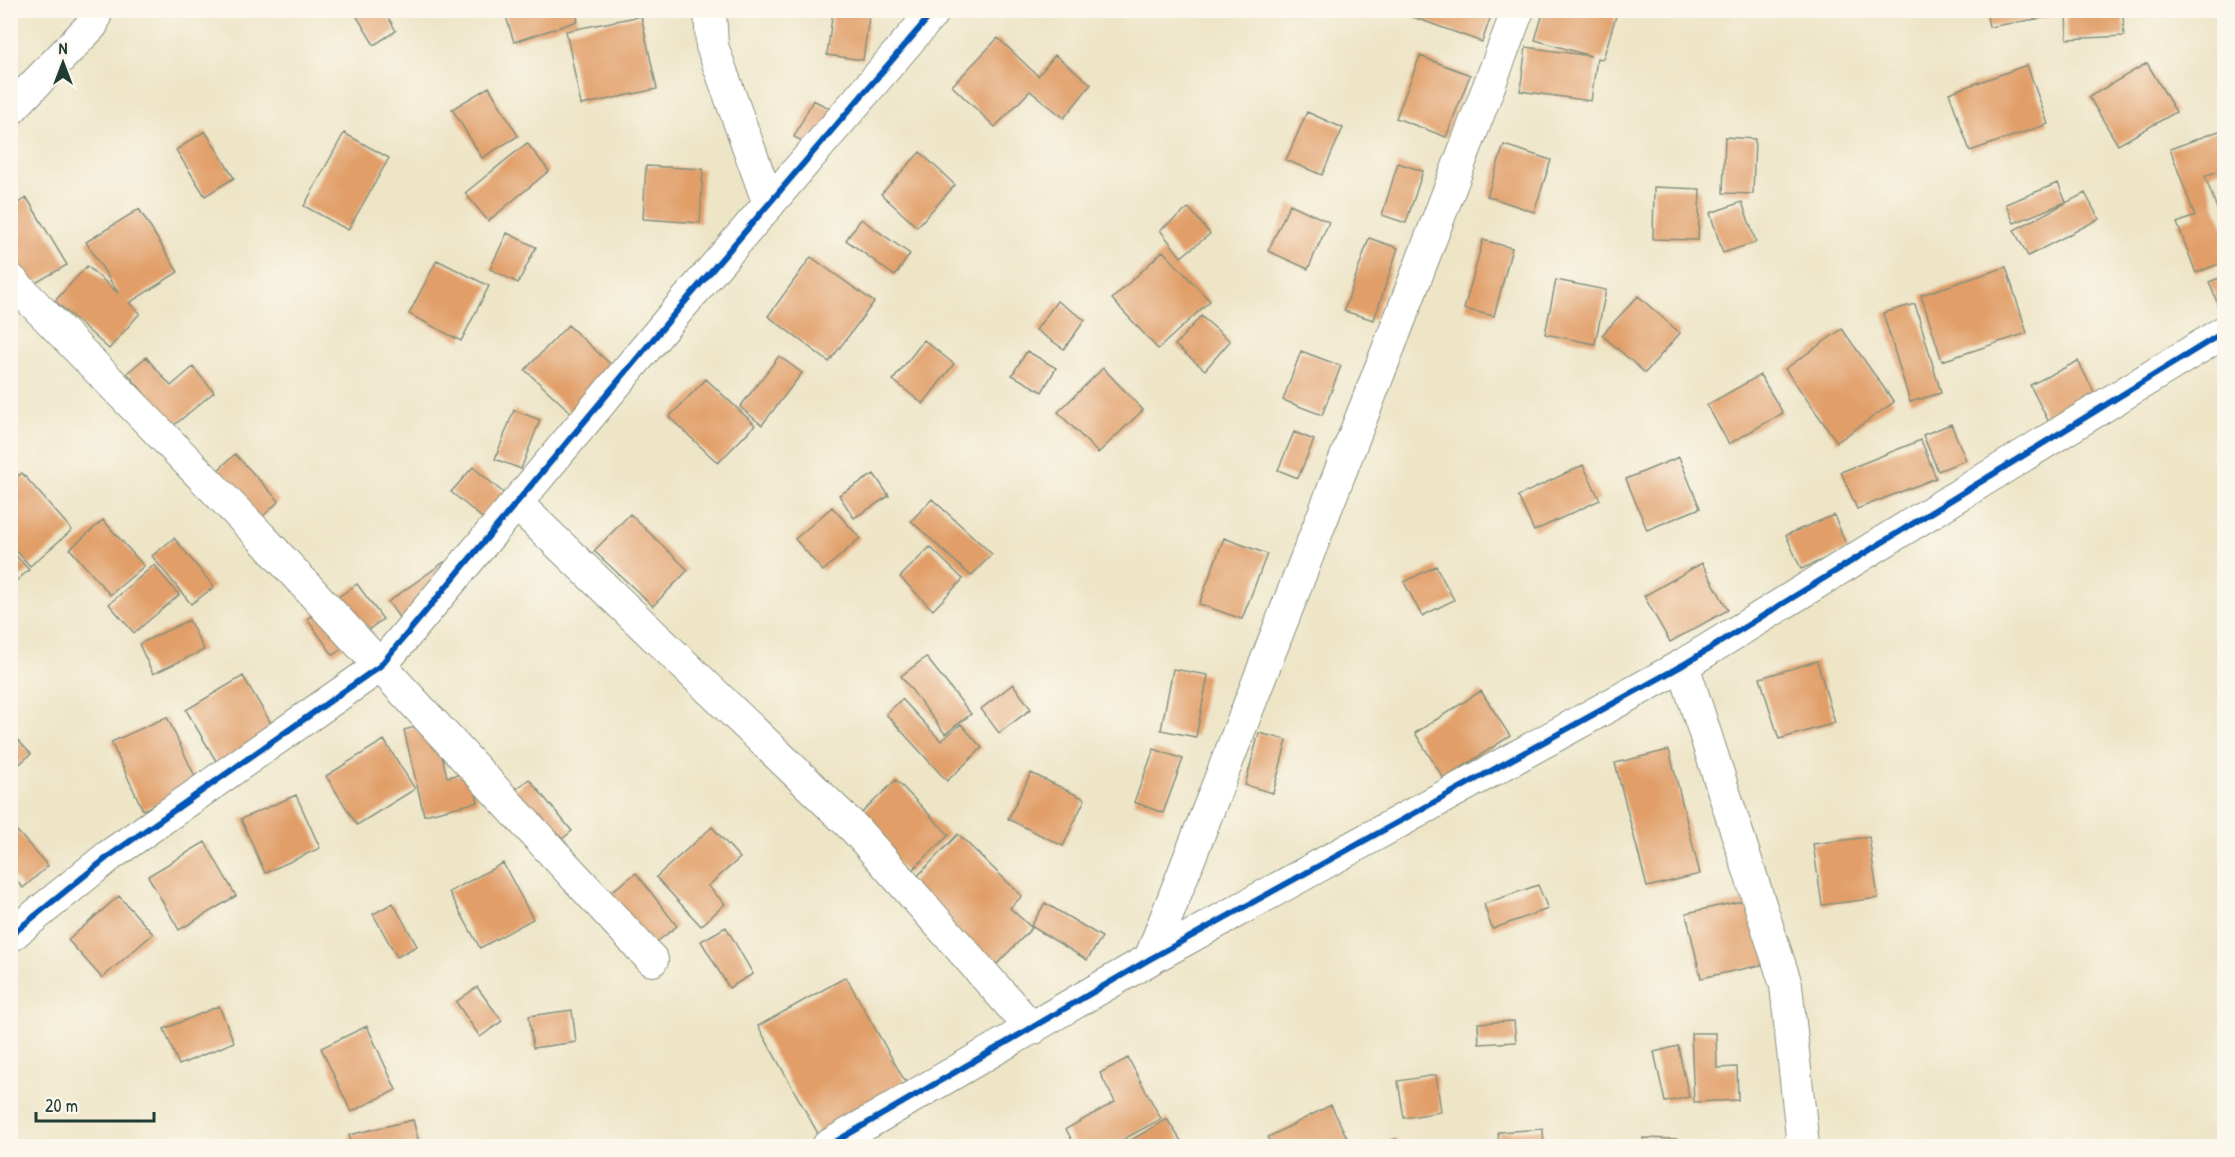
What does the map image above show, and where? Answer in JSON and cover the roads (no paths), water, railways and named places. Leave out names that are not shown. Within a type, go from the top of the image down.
[{"type":"street","points":[[10,110],[92,25],[97,10]]},
{"type":"street","points":[[710,10],[712,46],[769,204]]},
{"type":"street","points":[[10,936],[109,856],[380,666],[935,10]]},
{"type":"street","points":[[1150,959],[1518,10]]},
{"type":"street","points":[[10,279],[261,537],[652,960]]},
{"type":"street","points":[[828,1146],[1150,959],[1683,665],[2224,332]]},
{"type":"street","points":[[516,503],[855,829],[1032,1029]]},
{"type":"street","points":[[1683,665],[1786,985],[1803,1146]]}]
